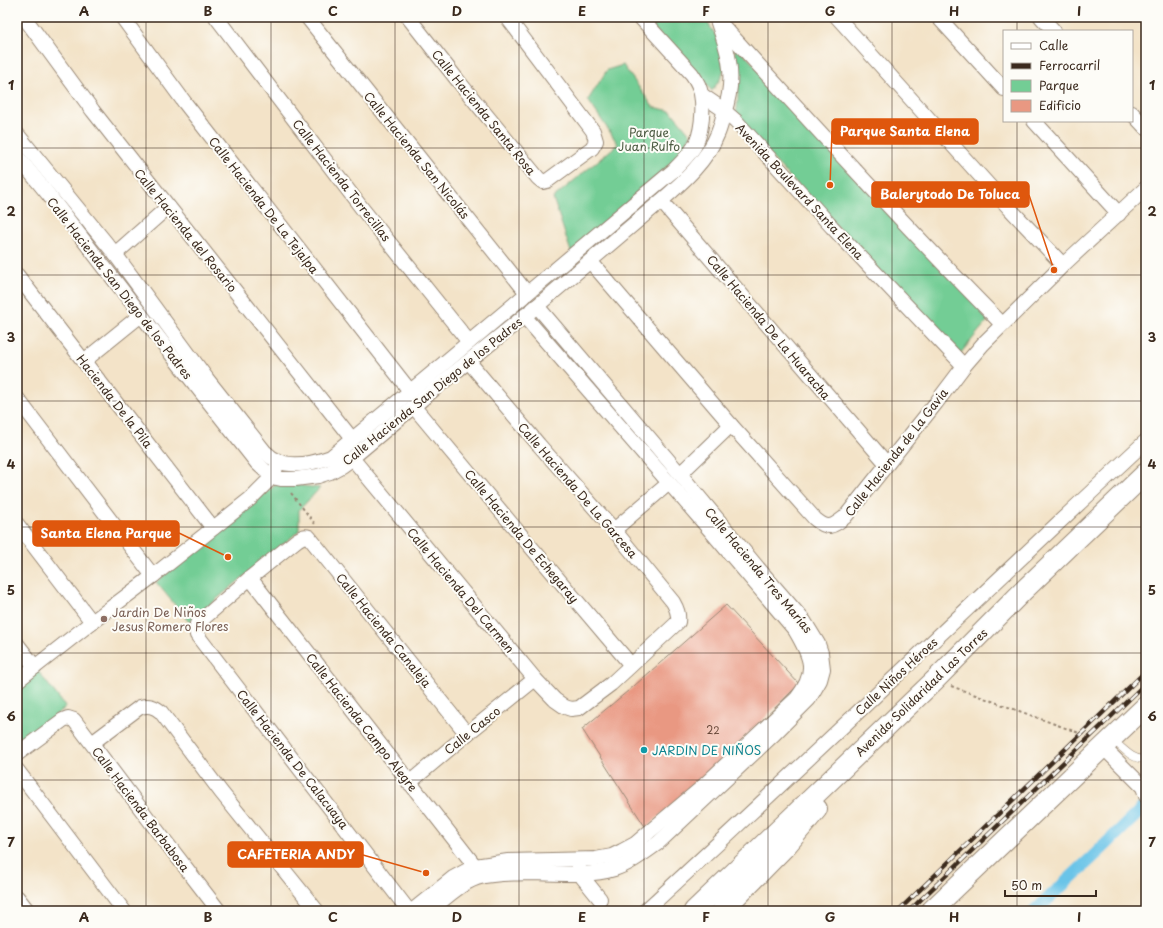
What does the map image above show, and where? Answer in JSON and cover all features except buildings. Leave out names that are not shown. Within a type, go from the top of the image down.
[{"type":"main road","name":"Avenida Solidaridad Las Torres","points":[[694,911],[935,680],[1024,590],[1146,473]]},
{"type":"main road","points":[[933,908],[1146,706]]},
{"type":"main road","points":[[722,911],[786,846],[815,811],[844,767]]},
{"type":"street","points":[[17,23],[24,17]]},
{"type":"street","name":"Calle Hacienda del Rosario","points":[[24,17],[92,111],[352,440]]},
{"type":"street","name":"Calle Hacienda De La Tejalpa","points":[[122,17],[185,103],[410,391]]},
{"type":"street","name":"Calle Hacienda Torrecillas","points":[[216,17],[364,211],[469,342]]},
{"type":"street","name":"Calle Hacienda San Nicolás","points":[[307,17],[527,293]]},
{"type":"street","name":"Calle Hacienda Santa Rosa","points":[[408,17],[538,178],[542,182],[547,181],[592,148],[596,141],[596,137],[507,17]]},
{"type":"street","points":[[640,17],[692,74],[698,83],[702,95]]},
{"type":"street","points":[[837,17],[1005,204],[1063,265]]},
{"type":"street","points":[[938,17],[1003,88]]},
{"type":"street","points":[[1041,17],[1053,30]]},
{"type":"street","name":"Calle Hacienda San Diego de los Padres","points":[[17,156],[53,190],[115,254],[207,379],[265,452],[278,462],[295,465],[316,462],[330,457],[410,391],[469,362],[661,201],[695,169],[706,155],[718,134],[730,93],[730,63],[727,50],[715,19]]},
{"type":"street","points":[[715,19],[825,139],[1002,324]]},
{"type":"street","name":"Calle Hacienda San Diego de los Padres","points":[[17,134],[53,190],[141,315],[257,463],[276,478],[295,479],[318,476],[330,472],[352,458],[414,407],[435,380],[469,342],[674,170],[694,147],[700,132],[702,95]]},
{"type":"street","name":"Avenida Boulevard Santa Elena","points":[[702,95],[721,108],[736,121],[832,227],[964,366]]},
{"type":"street","points":[[1133,114],[1146,128]]},
{"type":"street","points":[[1035,122],[1119,214]]},
{"type":"street","name":"Calle Hacienda de La Gavia","points":[[590,261],[815,519],[824,526],[834,526],[845,517],[964,366],[1002,324],[1146,188]]},
{"type":"street","name":"Calle Hacienda De La Huaracha","points":[[661,201],[887,464]]},
{"type":"street","points":[[115,254],[168,208]]},
{"type":"street","points":[[608,225],[619,236]]},
{"type":"street","name":"Hacienda De la Pila","points":[[17,275],[212,528]]},
{"type":"street","name":"Calle Hacienda Tres Marías","points":[[430,911],[464,885],[478,878],[502,874],[578,867],[612,856],[635,844],[700,788],[797,698],[817,668],[808,658],[795,630],[675,478],[633,419],[537,306]]},
{"type":"street","points":[[84,361],[141,315]]},
{"type":"street","name":"Calle Hacienda Tres Marías","points":[[524,316],[622,429],[675,478]]},
{"type":"street","points":[[179,364],[190,354]]},
{"type":"street","name":"Calle Hacienda De La Garcesa","points":[[469,362],[538,445],[614,530],[678,609],[678,622],[632,664]]},
{"type":"street","points":[[17,398],[154,576]]},
{"type":"street","name":"Calle Hacienda De Echegaray","points":[[414,407],[509,522],[632,664]]},
{"type":"street","points":[[622,429],[633,419]]},
{"type":"street","points":[[614,530],[675,478],[731,424]]},
{"type":"street","name":"Calle Niños Héroes","points":[[645,911],[730,833],[1146,441]]},
{"type":"street","name":"Calle Hacienda Del Carmen","points":[[352,458],[535,679],[555,700],[565,707],[571,709],[579,708],[611,684],[632,664]]},
{"type":"street","points":[[17,681],[92,622],[154,576],[276,478],[278,462]]},
{"type":"street","points":[[17,524],[92,622]]},
{"type":"street","points":[[250,578],[303,539]]},
{"type":"street","name":"Calle Hacienda Canaleja","points":[[303,539],[466,734]]},
{"type":"street","name":"Calle Hacienda De Calacuaya","points":[[250,578],[197,624],[197,635],[410,911]]},
{"type":"street","name":"Calle Hacienda Campo Alegre","points":[[250,578],[475,866]]},
{"type":"street","points":[[17,644],[35,667]]},
{"type":"street","name":"Calle Casco","points":[[409,783],[466,734],[535,679]]},
{"type":"street","points":[[92,743],[140,707],[146,705],[152,706],[161,712],[221,792],[317,911]]},
{"type":"street","name":"Calle Hacienda Barbabosa","points":[[17,754],[59,723],[68,718],[74,720],[219,911]]},
{"type":"street","points":[[1107,743],[1143,787],[1146,795]]},
{"type":"street","points":[[17,770],[124,911]]},
{"type":"street","name":"Calle Hacienda Tres Marías","points":[[410,911],[453,878],[475,866],[508,861],[578,867]]},
{"type":"street","points":[[578,867],[583,878],[600,899]]},
{"type":"street","points":[[17,896],[28,911]]},
{"type":"lane","points":[[1107,743],[1132,757],[1146,759]]},
{"type":"path","points":[[276,478],[315,524],[303,539]]},
{"type":"path","points":[[935,680],[1107,743]]},
{"type":"green space","points":[[643,17],[704,17],[720,42],[724,69],[722,76],[712,91]]},
{"type":"green space","points":[[734,43],[989,319],[959,355],[735,119],[738,91]]},
{"type":"green space","name":"Parque Juan Rulfo","points":[[623,65],[653,107],[671,111],[691,135],[679,156],[571,252],[553,198],[618,144],[588,100],[607,70]]},
{"type":"green space","points":[[278,483],[320,488],[299,510],[299,531],[189,622],[156,582]]},
{"type":"green space","points":[[37,670],[66,707],[17,746],[17,686]]},
{"type":"waterway","points":[[1035,911],[1146,805]]},
{"type":"railway","points":[[898,911],[1146,671]]},
{"type":"railway","points":[[909,911],[1146,683]]},
{"type":"place","name":"Parque Santa Elena","points":[[830,185]]},
{"type":"place","name":"Balerytodo De Toluca","points":[[1054,270]]},
{"type":"place","name":"Santa Elena Parque","points":[[228,557]]},
{"type":"place","name":"Jardin De Niños Jesus Romero Flores","points":[[104,619]]},
{"type":"place","name":"JARDIN DE NIÑOS","points":[[644,750]]},
{"type":"place","name":"CAFETERIA ANDY","points":[[426,873]]}]
